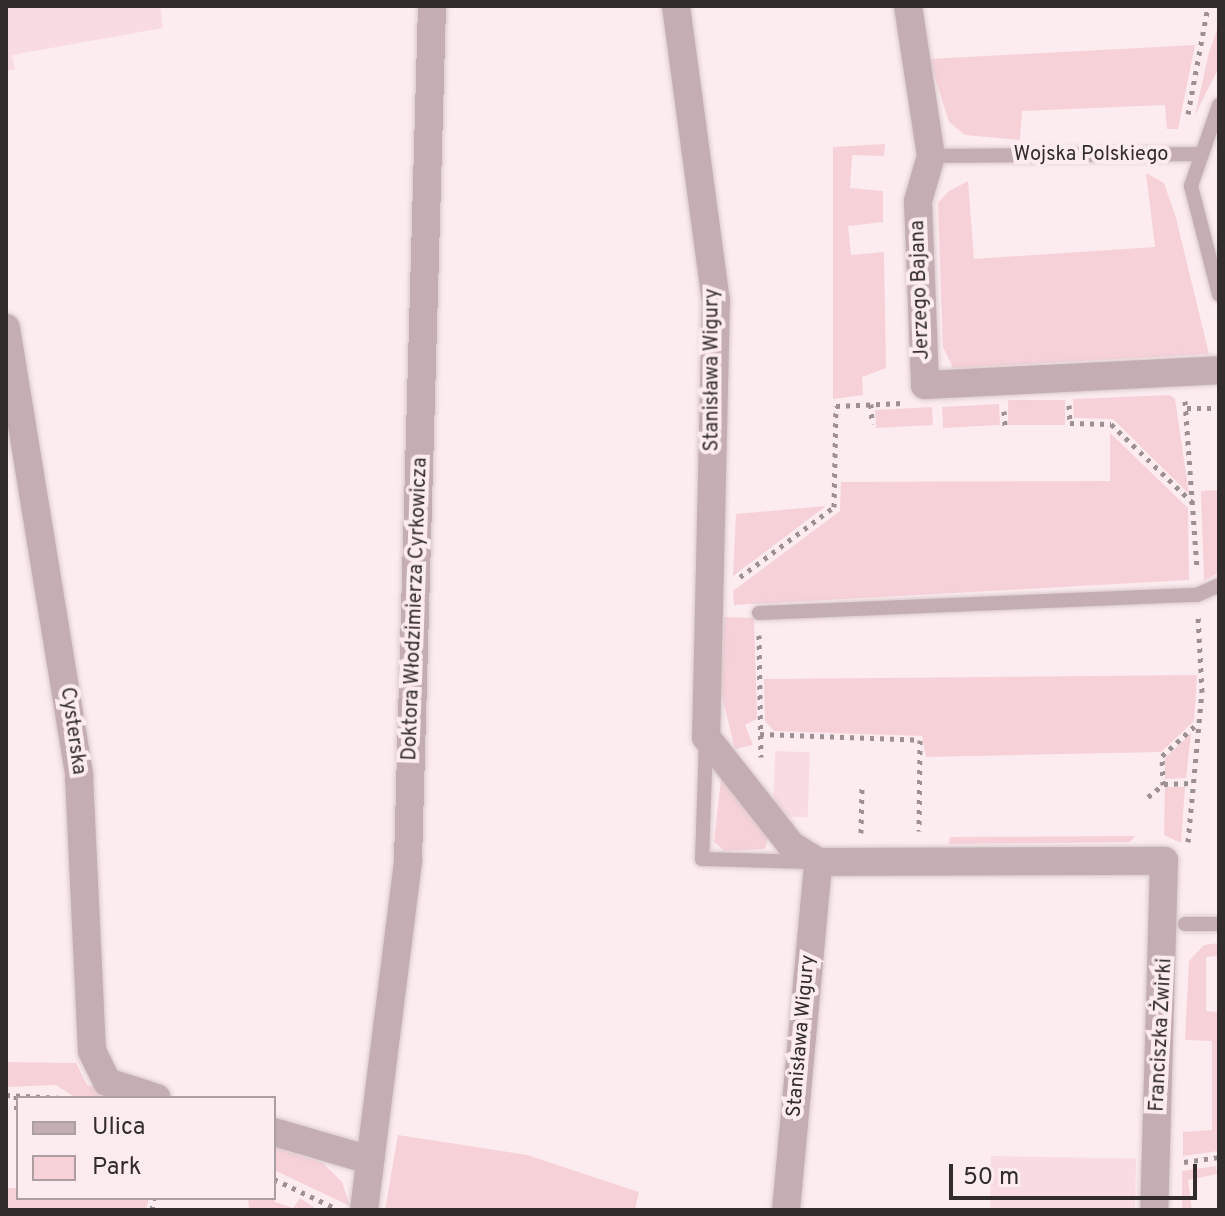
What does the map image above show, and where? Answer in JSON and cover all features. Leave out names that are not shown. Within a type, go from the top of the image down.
[{"type":"street","name":"Doktora Włodzimierza Cyrkowicza","points":[[364,1210],[408,860],[432,6]]},
{"type":"street","name":"Stanisława Wigury","points":[[676,6],[716,300],[706,737]]},
{"type":"street","name":"Jerzego Bajana","points":[[908,6],[931,156],[918,201],[925,385],[1181,372]]},
{"type":"street","name":"Cysterska","points":[[6,328],[79,776],[92,1051],[107,1082],[151,1096]]},
{"type":"street","points":[[1181,372],[1219,370]]},
{"type":"street","points":[[706,737],[791,845],[818,862]]},
{"type":"street","name":"Stanisława Wigury","points":[[786,1210],[818,862],[1176,857]]},
{"type":"street","name":"Franciszka Żwirki","points":[[1154,1210],[1176,857]]},
{"type":"street","points":[[276,1133],[370,1160]]},
{"type":"lane","name":"Wojska Polskiego","points":[[931,156],[1196,154],[1219,105]]},
{"type":"lane","points":[[1196,154],[1192,198],[1219,294]]},
{"type":"lane","points":[[759,613],[1197,595],[1219,585]]},
{"type":"lane","name":"Stanisława Wigury","points":[[706,737],[702,859],[818,862]]},
{"type":"lane","points":[[1185,924],[1219,924]]},
{"type":"path","points":[[1191,99],[1208,6]]},
{"type":"path","points":[[1176,857],[1192,783],[1202,692],[1194,505],[1187,408],[1181,372]]},
{"type":"path","points":[[727,587],[834,507],[836,406],[871,404],[872,424]]},
{"type":"path","points":[[1187,408],[1219,408]]},
{"type":"path","points":[[1070,423],[1111,424],[1194,505]]},
{"type":"path","points":[[759,613],[761,770]]},
{"type":"path","points":[[1163,785],[1162,756],[1198,723]]},
{"type":"path","points":[[760,734],[920,740],[917,861]]},
{"type":"path","points":[[1148,797],[1163,785],[1192,783]]},
{"type":"path","points":[[860,842],[862,786]]},
{"type":"path","points":[[6,1095],[31,1096]]},
{"type":"path","points":[[276,1180],[340,1210]]},
{"type":"shaded area","points":[[6,6],[160,6],[163,28],[12,55],[15,69],[6,71]]},
{"type":"shaded area","points":[[775,751],[810,752],[808,817],[773,816]]},
{"type":"shaded area","points":[[991,1156],[1136,1159],[1135,1210],[990,1210]]},
{"type":"green space","points":[[1219,24],[1219,67],[1195,115],[1209,52]]},
{"type":"green space","points":[[1195,45],[1178,129],[1167,129],[1165,105],[1022,111],[1020,140],[965,135],[949,122],[929,59]]},
{"type":"green space","points":[[885,144],[884,156],[852,155],[850,188],[883,191],[883,222],[848,226],[851,255],[884,252],[886,368],[862,377],[863,395],[833,399],[833,147]]},
{"type":"green space","points":[[1146,173],[1164,183],[1176,218],[1209,354],[953,368],[943,347],[938,203],[949,191],[968,181],[974,259],[1155,247]]},
{"type":"green space","points":[[1170,395],[1175,399],[1189,494],[1113,419],[1074,418],[1073,399]]},
{"type":"green space","points":[[1008,400],[1065,400],[1065,425],[1008,425]]},
{"type":"green space","points":[[999,404],[1000,425],[943,428],[942,407]]},
{"type":"green space","points":[[932,407],[933,425],[876,428],[875,410]]},
{"type":"green space","points":[[1110,433],[1188,508],[1189,580],[734,605],[733,591],[840,511],[841,482],[1110,481]]},
{"type":"green space","points":[[1219,490],[1219,573],[1204,580],[1201,491]]},
{"type":"green space","points":[[826,506],[733,576],[736,514]]},
{"type":"green space","points":[[724,617],[754,618],[757,719],[745,725],[753,745],[735,749],[721,693]]},
{"type":"green space","points":[[1197,675],[1194,721],[1161,752],[926,757],[922,736],[774,731],[765,721],[764,679]]},
{"type":"green space","points":[[1191,733],[1186,778],[1165,779],[1165,758]]},
{"type":"green space","points":[[721,779],[768,838],[765,849],[725,851],[714,842]]},
{"type":"green space","points":[[1165,787],[1185,787],[1181,843],[1164,835]]},
{"type":"green space","points":[[1135,836],[1130,842],[949,844],[950,837]]},
{"type":"green space","points":[[1219,943],[1219,956],[1206,957],[1206,1011],[1219,1012],[1219,1151],[1183,1156],[1183,1132],[1212,1130],[1212,1041],[1185,1040],[1189,961],[1204,945]]},
{"type":"green space","points":[[6,1062],[76,1063],[87,1085],[122,1096],[73,1096],[56,1085],[6,1087]]},
{"type":"green space","points":[[398,1135],[527,1155],[639,1192],[635,1210],[385,1210]]},
{"type":"green space","points":[[276,1148],[323,1163],[342,1182],[350,1206],[276,1171]]},
{"type":"green space","points":[[1216,1166],[1217,1174],[1188,1180],[1192,1210],[1182,1210],[1182,1171]]},
{"type":"green space","points":[[6,1188],[16,1188],[16,1200],[148,1200],[146,1210],[6,1210]]},
{"type":"green space","points":[[300,1198],[318,1210],[249,1210],[248,1200],[275,1200],[293,1208]]}]
